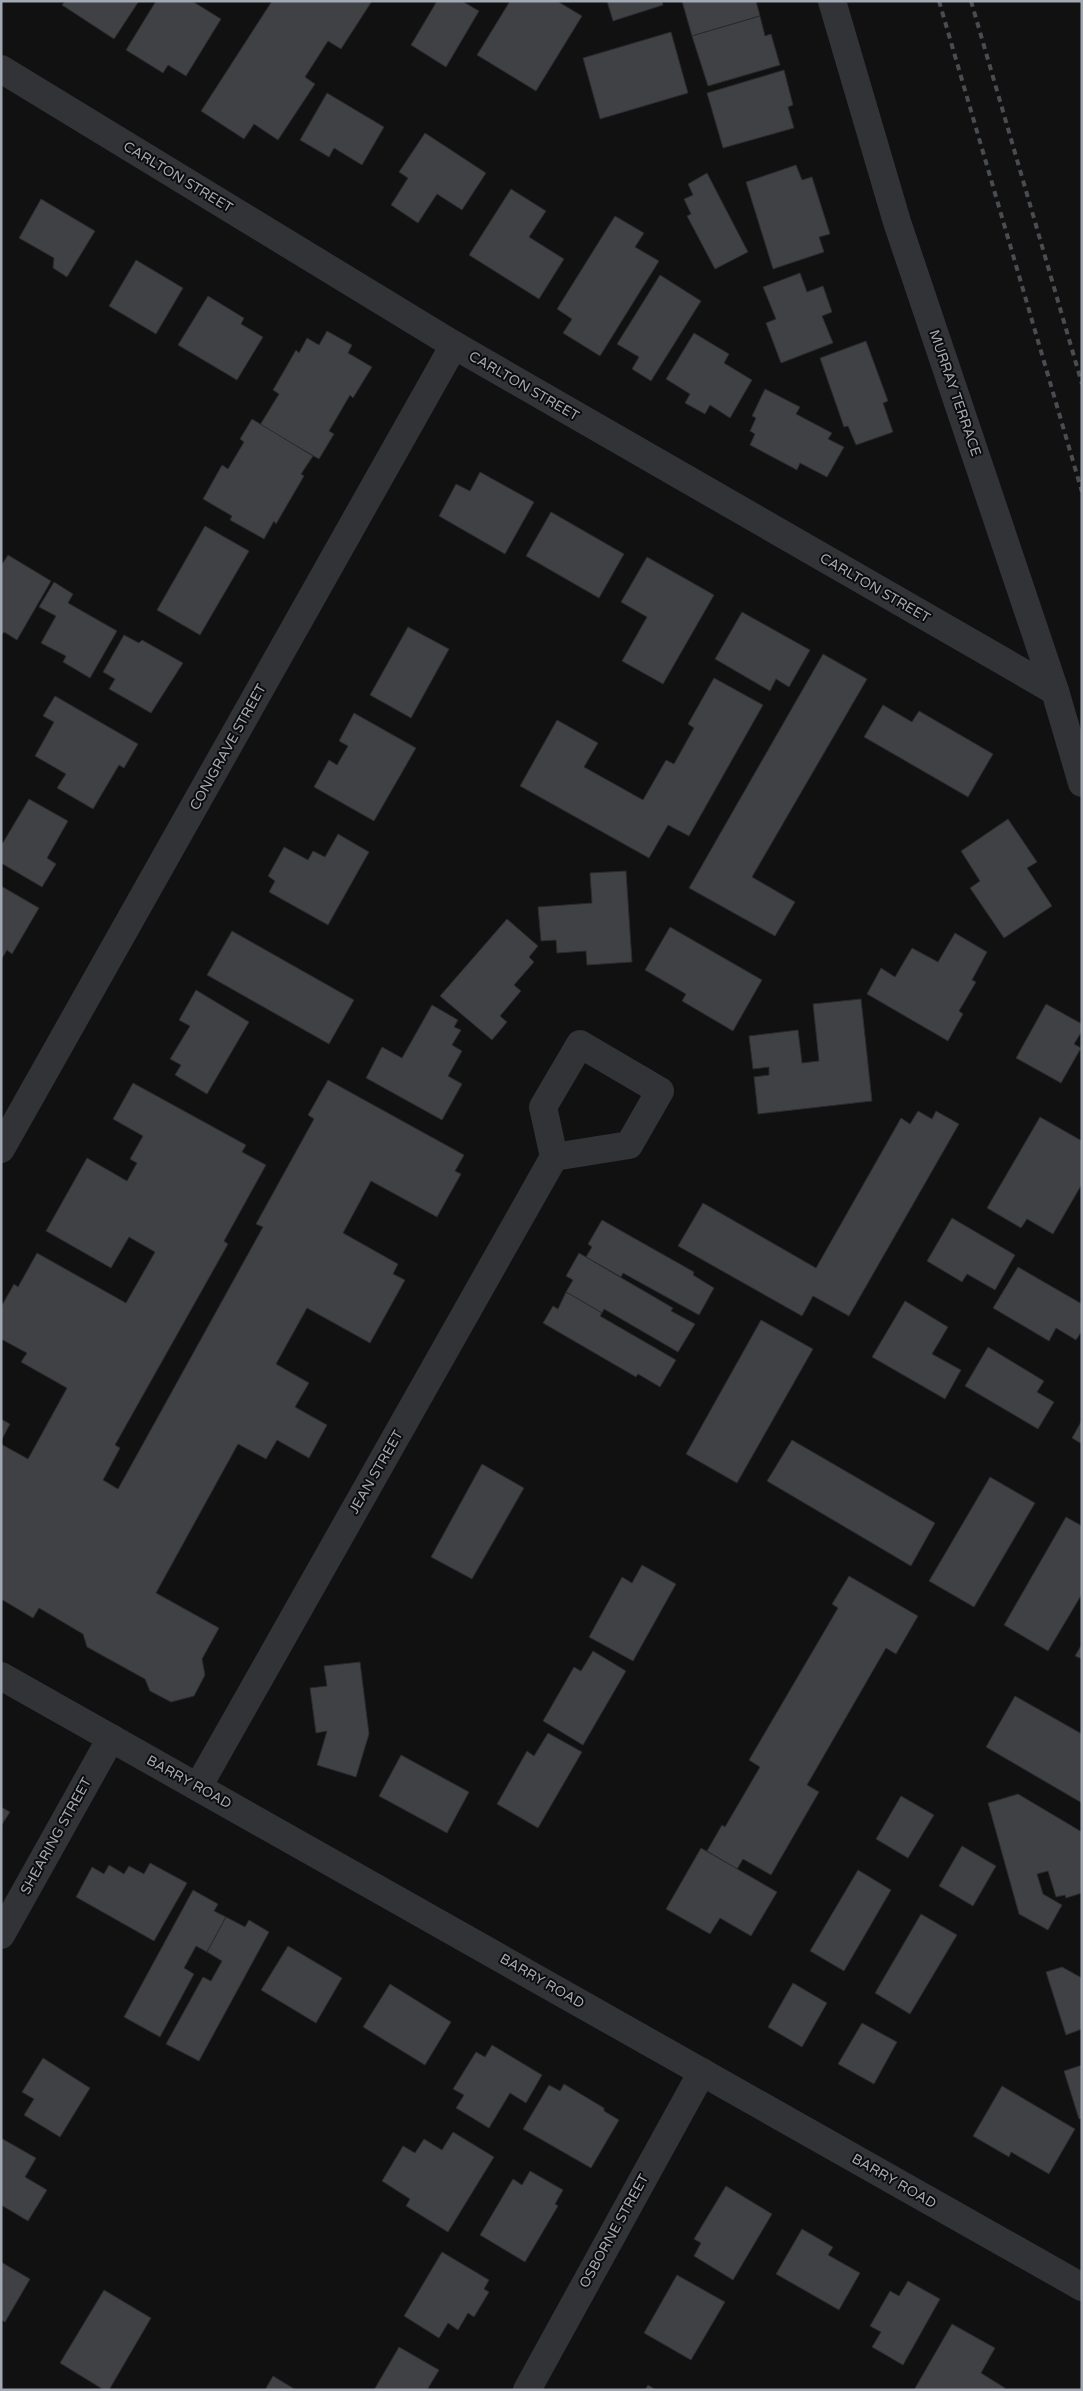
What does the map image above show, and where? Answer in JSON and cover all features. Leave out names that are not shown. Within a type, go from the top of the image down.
[{"type":"street","name":"MURRAY TERRACE","points":[[832,1],[897,222],[1055,691],[1082,783]]},
{"type":"street","name":"CARLTON STREET","points":[[1,69],[454,345],[1055,691]]},
{"type":"street","name":"CONIGRAVE STREET","points":[[1,1149],[454,345]]},
{"type":"street","points":[[580,1044],[660,1091],[629,1146],[554,1157],[543,1107],[580,1044]]},
{"type":"street","name":"JEAN STREET","points":[[198,1787],[554,1157]]},
{"type":"street","name":"BARRY ROAD","points":[[1,1676],[1082,2287]]},
{"type":"street","name":"SHEARING STREET","points":[[1,1935],[111,1738]]},
{"type":"street","name":"OSBORNE STREET","points":[[527,2390],[702,2072]]},
{"type":"building","points":[[65,1],[139,1],[114,39],[62,5]]},
{"type":"building","points":[[156,1],[192,1],[221,19],[186,76],[168,65],[163,73],[126,50]]},
{"type":"building","points":[[272,1],[372,1],[341,49],[328,41],[305,77],[315,84],[278,140],[254,124],[244,139],[201,111]]},
{"type":"building","points":[[437,1],[462,1],[479,11],[446,67],[411,45]]},
{"type":"building","points":[[510,1],[557,1],[582,16],[536,91],[477,55]]},
{"type":"building","points":[[607,1],[662,1],[663,5],[613,21]]},
{"type":"building","points":[[682,1],[756,1],[760,16],[692,36]]},
{"type":"building","points":[[760,16],[765,36],[771,34],[780,65],[708,86],[692,36]]},
{"type":"building","points":[[671,32],[688,93],[600,119],[583,58]]},
{"type":"building","points":[[784,70],[793,105],[788,107],[794,128],[723,148],[707,93]]},
{"type":"building","points":[[327,93],[384,127],[362,165],[334,148],[329,157],[300,140]]},
{"type":"building","points":[[425,133],[486,173],[462,210],[437,194],[418,223],[391,205],[408,178],[399,172]]},
{"type":"building","points":[[796,165],[802,180],[812,177],[830,234],[819,237],[824,252],[773,269],[746,182]]},
{"type":"building","points":[[707,173],[748,252],[715,269],[687,216],[691,214],[684,199],[693,195],[688,184]]},
{"type":"building","points":[[511,189],[546,211],[529,237],[564,259],[539,299],[469,255]]},
{"type":"building","points":[[41,199],[95,231],[67,277],[53,268],[54,258],[19,238]]},
{"type":"building","points":[[615,216],[644,233],[635,247],[659,261],[600,356],[563,333],[572,319],[557,309]]},
{"type":"building","points":[[136,260],[183,288],[156,334],[109,306]]},
{"type":"building","points":[[800,273],[807,292],[823,286],[832,312],[822,316],[833,343],[781,363],[766,323],[776,319],[763,287]]},
{"type":"building","points":[[660,275],[701,301],[651,381],[632,369],[639,357],[617,344]]},
{"type":"building","points":[[208,296],[244,318],[241,324],[263,337],[237,380],[178,345]]},
{"type":"building","points":[[327,331],[352,345],[348,353],[372,367],[353,398],[350,395],[329,431],[334,434],[319,459],[260,425],[279,394],[273,390],[296,350],[299,353],[307,338],[319,345]]},
{"type":"building","points":[[694,333],[729,354],[724,363],[752,380],[730,418],[710,405],[705,414],[685,403],[690,394],[666,379]]},
{"type":"building","points":[[866,341],[888,401],[883,403],[893,432],[856,445],[848,426],[844,427],[820,358]]},
{"type":"building","points":[[765,389],[800,407],[796,414],[832,433],[828,439],[844,447],[827,477],[800,463],[797,470],[750,445],[755,434],[750,431],[756,418],[752,416]]},
{"type":"building","points":[[252,419],[313,456],[301,474],[304,476],[276,524],[274,521],[264,539],[230,520],[232,516],[203,499],[222,465],[228,469],[244,442],[240,439]]},
{"type":"building","points":[[480,472],[534,502],[505,554],[439,516],[456,484],[470,491]]},
{"type":"building","points":[[551,512],[624,554],[599,598],[526,556]]},
{"type":"building","points":[[205,526],[249,551],[200,635],[157,610]]},
{"type":"building","points":[[8,555],[51,581],[17,640],[4,632],[1,636],[1,566]]},
{"type":"building","points":[[647,557],[714,595],[663,684],[622,661],[647,617],[621,602]]},
{"type":"building","points":[[54,582],[73,594],[68,603],[117,631],[90,678],[63,662],[66,656],[41,643],[56,616],[39,607]]},
{"type":"building","points":[[742,612],[810,650],[789,687],[776,679],[770,691],[715,659]]},
{"type":"building","points":[[408,627],[449,649],[411,718],[370,695]]},
{"type":"building","points":[[124,635],[139,643],[142,640],[183,663],[151,713],[109,689],[115,679],[103,672]]},
{"type":"building","points":[[823,654],[867,679],[752,877],[795,902],[775,936],[689,888]]},
{"type":"building","points":[[714,678],[763,705],[689,836],[668,825],[649,858],[520,786],[557,720],[598,743],[584,767],[643,800],[666,760],[674,764],[694,728],[688,724]]},
{"type":"building","points":[[55,696],[138,744],[124,768],[119,765],[93,809],[57,788],[66,774],[35,756],[54,722],[43,716]]},
{"type":"building","points":[[883,705],[912,722],[919,711],[993,754],[968,797],[864,737]]},
{"type":"building","points":[[354,713],[416,748],[374,821],[314,787],[329,760],[337,765],[348,746],[339,741]]},
{"type":"building","points":[[29,799],[68,821],[47,858],[56,864],[42,887],[1,863],[1,846]]},
{"type":"building","points":[[1008,819],[1037,862],[1027,868],[1052,906],[1004,938],[970,888],[980,881],[961,851]]},
{"type":"building","points":[[338,834],[369,852],[328,925],[269,892],[275,881],[268,876],[284,847],[308,860],[313,851],[325,857]]},
{"type":"building","points":[[626,871],[632,962],[587,965],[586,951],[557,953],[556,940],[541,941],[538,907],[592,903],[590,873]]},
{"type":"building","points":[[1,886],[39,908],[12,954],[7,950],[1,960]]},
{"type":"building","points":[[507,919],[538,946],[529,957],[534,962],[514,985],[521,991],[500,1016],[507,1022],[492,1040],[440,996]]},
{"type":"building","points":[[670,927],[762,980],[733,1031],[682,1001],[686,994],[645,970]]},
{"type":"building","points":[[232,931],[354,1000],[329,1044],[207,975]]},
{"type":"building","points":[[955,933],[987,952],[972,980],[976,982],[959,1011],[963,1014],[948,1041],[867,994],[881,968],[895,977],[912,948],[938,962]]},
{"type":"building","points":[[196,990],[249,1022],[207,1094],[175,1075],[181,1065],[170,1059],[190,1026],[179,1020]]},
{"type":"building","points":[[861,999],[872,1101],[758,1114],[754,1077],[769,1075],[769,1067],[753,1069],[749,1036],[798,1030],[802,1063],[819,1061],[813,1004]]},
{"type":"building","points":[[1046,1004],[1082,1024],[1082,1031],[1074,1044],[1081,1048],[1061,1083],[1016,1058]]},
{"type":"building","points":[[432,1005],[458,1020],[454,1027],[461,1030],[452,1045],[462,1051],[448,1076],[462,1084],[442,1120],[366,1078],[382,1047],[402,1058]]},
{"type":"building","points":[[328,1080],[464,1155],[455,1171],[461,1174],[437,1217],[371,1181],[343,1233],[398,1264],[393,1274],[405,1280],[370,1343],[307,1308],[276,1364],[309,1383],[295,1407],[327,1425],[309,1458],[277,1440],[266,1459],[238,1444],[156,1593],[219,1628],[202,1659],[205,1675],[194,1696],[171,1702],[150,1691],[145,1679],[87,1647],[83,1634],[39,1608],[33,1618],[1,1599],[1,1444],[28,1459],[67,1388],[21,1362],[27,1353],[1,1339],[1,1307],[14,1284],[18,1287],[37,1253],[126,1303],[155,1252],[129,1237],[111,1268],[46,1231],[87,1158],[127,1181],[137,1163],[130,1159],[143,1136],[113,1119],[133,1083],[246,1145],[242,1152],[266,1165],[224,1241],[228,1244],[115,1445],[120,1448],[103,1480],[118,1489],[263,1227],[256,1224],[314,1119],[308,1115]]},
{"type":"building","points":[[918,1111],[932,1119],[936,1111],[959,1124],[849,1316],[813,1296],[802,1316],[678,1246],[703,1203],[816,1268],[901,1118],[910,1124]]},
{"type":"building","points":[[1040,1117],[1082,1141],[1082,1184],[1053,1234],[1027,1219],[1021,1228],[987,1208]]},
{"type":"building","points":[[952,1218],[1015,1255],[995,1290],[967,1274],[962,1282],[927,1261]]},
{"type":"building","points":[[602,1220],[694,1272],[693,1275],[714,1288],[699,1315],[623,1273],[621,1277],[586,1257],[592,1247],[588,1244]]},
{"type":"building","points":[[579,1253],[673,1308],[671,1311],[695,1324],[678,1352],[604,1309],[602,1313],[566,1292],[573,1280],[566,1276]]},
{"type":"building","points":[[1018,1267],[1082,1304],[1082,1331],[1076,1340],[1056,1328],[1049,1341],[993,1308]]},
{"type":"building","points":[[566,1292],[602,1313],[600,1316],[676,1360],[660,1387],[638,1374],[636,1377],[543,1323],[553,1306],[558,1309]]},
{"type":"building","points":[[905,1301],[948,1327],[932,1354],[961,1370],[945,1399],[872,1357]]},
{"type":"building","points":[[761,1320],[813,1349],[737,1483],[686,1454]]},
{"type":"building","points":[[988,1347],[1044,1381],[1037,1392],[1054,1402],[1038,1429],[965,1386]]},
{"type":"building","points":[[1,1419],[10,1424],[1,1441]]},
{"type":"building","points":[[1082,1420],[1082,1444],[1072,1438]]},
{"type":"building","points":[[792,1440],[935,1523],[911,1566],[767,1481]]},
{"type":"building","points":[[482,1464],[524,1488],[472,1579],[431,1557]]},
{"type":"building","points":[[990,1477],[1035,1503],[974,1607],[929,1581]]},
{"type":"building","points":[[1066,1517],[1082,1526],[1082,1594],[1048,1651],[1004,1625]]},
{"type":"building","points":[[642,1565],[676,1584],[633,1661],[589,1637],[622,1577],[632,1583]]},
{"type":"building","points":[[849,1576],[918,1616],[896,1654],[886,1648],[807,1785],[819,1792],[771,1875],[743,1859],[737,1869],[707,1851],[722,1825],[725,1827],[760,1767],[749,1760],[838,1608],[832,1604]]},
{"type":"building","points":[[1082,1644],[1082,1659],[1075,1656]]},
{"type":"building","points":[[593,1651],[626,1671],[583,1745],[543,1721],[574,1667],[581,1671]]},
{"type":"building","points":[[360,1662],[369,1734],[356,1777],[317,1765],[327,1731],[316,1733],[310,1688],[327,1686],[324,1666]]},
{"type":"building","points":[[1015,1696],[1082,1734],[1082,1803],[986,1747]]},
{"type":"building","points":[[548,1733],[582,1752],[538,1828],[497,1804],[527,1751],[534,1756]]},
{"type":"building","points":[[401,1755],[469,1792],[447,1833],[379,1796]]},
{"type":"building","points":[[1018,1794],[1082,1832],[1082,1893],[1066,1898],[1065,1895],[1056,1897],[1048,1871],[1037,1874],[1043,1894],[1062,1905],[1048,1930],[1019,1914],[988,1803]]},
{"type":"building","points":[[901,1796],[934,1815],[908,1858],[876,1839]]},
{"type":"building","points":[[1,1807],[10,1812],[1,1826]]},
{"type":"building","points":[[962,1846],[996,1866],[973,1906],[939,1886]]},
{"type":"building","points":[[701,1848],[777,1892],[751,1936],[720,1918],[710,1934],[666,1909]]},
{"type":"building","points":[[150,1863],[187,1883],[154,1941],[76,1897],[92,1867],[104,1874],[109,1865],[124,1874],[129,1866],[144,1874]]},
{"type":"building","points":[[858,1870],[891,1890],[844,1971],[810,1951]]},
{"type":"building","points":[[193,1890],[218,1904],[214,1911],[226,1917],[207,1952],[196,1946],[184,1968],[194,1974],[160,2037],[124,2017]]},
{"type":"building","points":[[921,1914],[957,1935],[910,2014],[875,1993]]},
{"type":"building","points":[[226,1917],[245,1927],[249,1920],[269,1932],[199,2061],[166,2044],[203,1977],[211,1981],[222,1961],[207,1952]]},
{"type":"building","points":[[288,1946],[342,1978],[316,2023],[261,1990]]},
{"type":"building","points":[[1062,1967],[1082,1978],[1082,2029],[1066,2035],[1046,1972]]},
{"type":"building","points":[[793,1983],[827,2003],[802,2047],[768,2027]]},
{"type":"building","points":[[390,1984],[451,2022],[425,2065],[363,2027]]},
{"type":"building","points":[[862,2023],[897,2042],[874,2084],[838,2064]]},
{"type":"building","points":[[492,2045],[542,2075],[526,2103],[510,2093],[489,2128],[456,2108],[464,2095],[453,2089],[476,2052],[485,2057]]},
{"type":"building","points":[[43,2058],[90,2088],[60,2137],[24,2115],[34,2099],[22,2092]]},
{"type":"building","points":[[1082,2065],[1082,2118],[1079,2119],[1064,2071]]},
{"type":"building","points":[[564,2084],[604,2108],[604,2111],[619,2120],[591,2168],[523,2129],[549,2085],[560,2091]]},
{"type":"building","points":[[1002,2086],[1075,2129],[1049,2174],[1011,2152],[1009,2157],[973,2136]]},
{"type":"building","points":[[453,2132],[494,2157],[448,2232],[406,2206],[410,2199],[382,2181],[403,2146],[415,2153],[424,2139],[442,2150]]},
{"type":"building","points":[[1,2138],[36,2158],[25,2177],[47,2190],[28,2221],[1,2205]]},
{"type":"building","points":[[530,2171],[563,2190],[555,2204],[558,2206],[525,2262],[480,2235],[513,2179],[522,2185]]},
{"type":"building","points":[[726,2186],[772,2214],[733,2280],[694,2256],[701,2243],[694,2239]]},
{"type":"building","points":[[802,2229],[833,2247],[828,2255],[860,2273],[839,2310],[776,2274]]},
{"type":"building","points":[[442,2252],[489,2280],[484,2289],[489,2292],[474,2317],[468,2313],[458,2330],[448,2323],[439,2338],[404,2316]]},
{"type":"building","points":[[1,2262],[30,2279],[5,2322],[1,2320]]},
{"type":"building","points":[[677,2275],[725,2302],[691,2360],[644,2333]]},
{"type":"building","points":[[908,2281],[940,2299],[903,2365],[872,2347],[881,2332],[870,2326],[890,2291],[899,2296]]},
{"type":"building","points":[[104,2290],[151,2318],[109,2390],[104,2390],[60,2363]]},
{"type":"building","points":[[952,2324],[995,2348],[981,2373],[1005,2388],[1004,2390],[914,2390]]},
{"type":"building","points":[[399,2347],[439,2370],[427,2390],[374,2390]]},
{"type":"building","points":[[273,2376],[296,2390],[265,2390]]},
{"type":"building","points":[[648,2385],[656,2390],[645,2390]]},
{"type":"railway","points":[[939,1],[1082,492]]},
{"type":"railway","points":[[971,1],[1082,384]]}]
